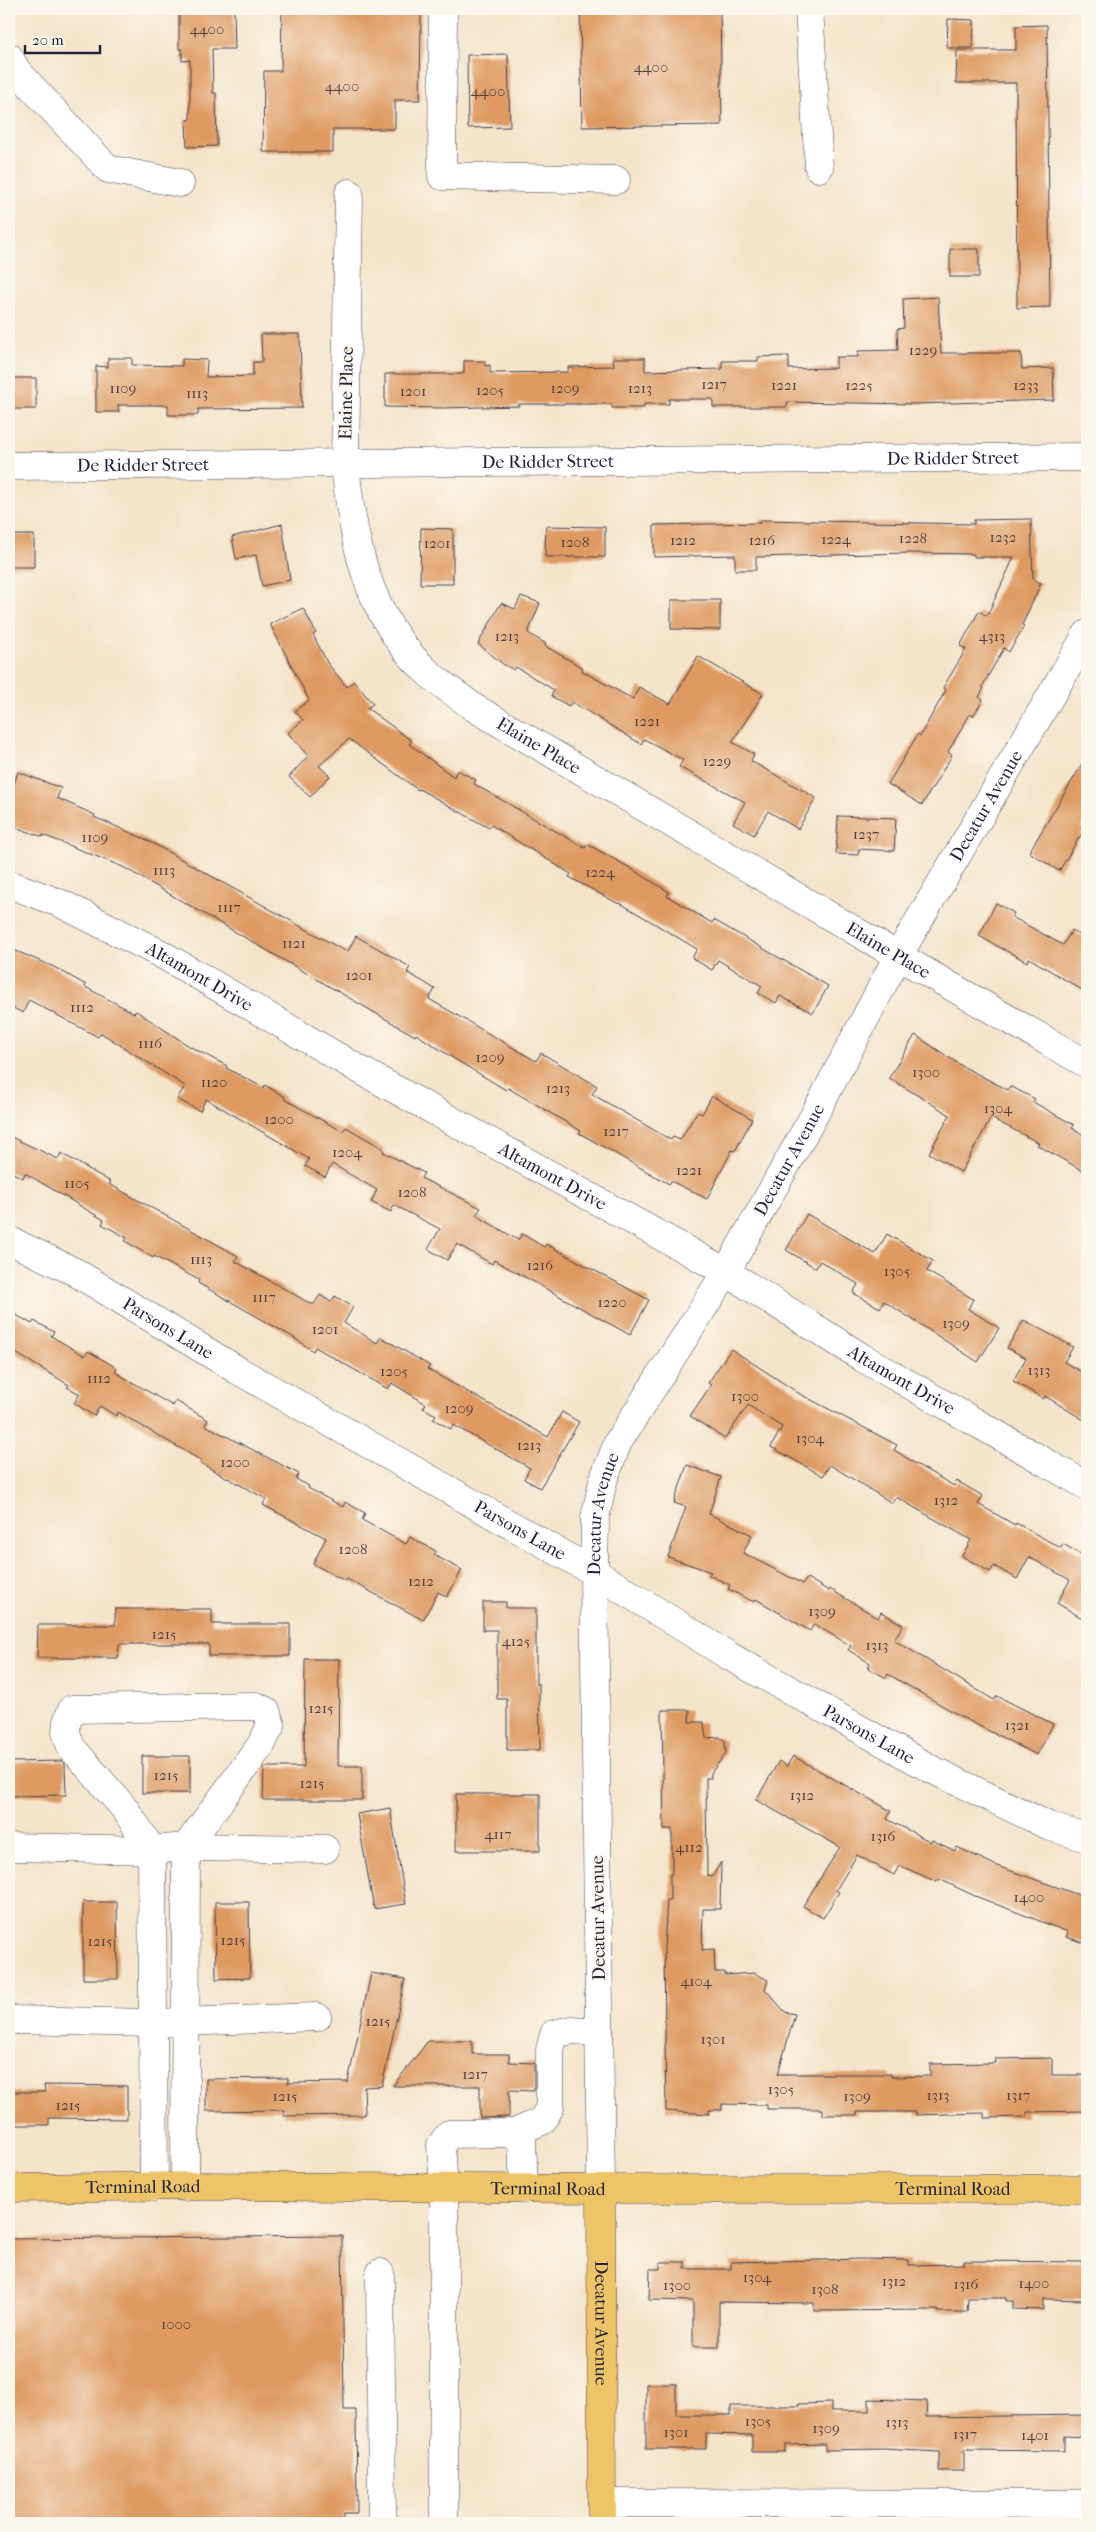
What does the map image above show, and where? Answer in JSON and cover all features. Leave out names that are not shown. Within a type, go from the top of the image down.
[{"type":"main road","name":"Terminal Road","points":[[9,2188],[1087,2189]]},
{"type":"main road","name":"Decatur Avenue","points":[[601,2190],[602,2513]]},
{"type":"street","points":[[443,9],[442,176],[616,180]]},
{"type":"street","points":[[809,9],[819,168]]},
{"type":"street","points":[[9,57],[17,71],[108,169],[180,183]]},
{"type":"street","name":"Elaine Place","points":[[349,193],[345,463],[348,500],[360,560],[376,604],[398,642],[425,670],[473,706],[898,956],[1087,1064]]},
{"type":"street","name":"De Ridder Street","points":[[9,466],[1087,457]]},
{"type":"street","name":"Decatur Avenue","points":[[601,2190],[594,1572],[595,1518],[603,1481],[618,1442],[726,1272],[816,1112],[898,956],[1087,634]]},
{"type":"street","name":"Altamont Drive","points":[[9,884],[62,904],[163,955],[362,1071],[726,1272],[863,1358],[1087,1486]]},
{"type":"street","name":"Parsons Lane","points":[[9,1240],[75,1272],[239,1370],[594,1572],[728,1656],[931,1769],[1051,1827],[1087,1838]]},
{"type":"street","points":[[154,2187],[152,1850],[125,1808],[71,1747],[66,1732],[67,1722],[72,1709],[256,1706],[266,1711],[271,1725],[261,1745],[186,1847],[185,2187]]},
{"type":"street","points":[[10,1847],[152,1850],[186,1847],[325,1849]]},
{"type":"street","points":[[13,2020],[153,2023],[317,2017]]},
{"type":"street","points":[[444,2523],[444,2188],[441,2145],[449,2134],[514,2133],[542,2121],[550,2107],[550,2050],[554,2034],[572,2030],[599,2032]]},
{"type":"street","points":[[514,2133],[522,2140],[524,2189]]},
{"type":"street","points":[[380,2273],[382,2516],[385,2523]]},
{"type":"street","points":[[602,2513],[1087,2504]]},
{"type":"building","points":[[179,9],[234,9],[235,49],[212,49],[213,93],[216,93],[217,146],[187,147],[186,120],[190,120],[190,60],[182,61],[182,49],[179,49]]},
{"type":"building","points":[[282,9],[421,9],[420,100],[395,100],[395,129],[333,129],[333,152],[263,152],[264,71],[281,71]]},
{"type":"building","points":[[580,9],[720,9],[722,125],[582,127]]},
{"type":"building","points":[[948,19],[974,20],[973,48],[947,48]]},
{"type":"building","points":[[1047,25],[1050,307],[1017,308],[1016,83],[956,83],[957,50],[1016,50],[1016,26]]},
{"type":"building","points":[[508,54],[510,127],[468,128],[467,55]]},
{"type":"building","points":[[950,249],[979,249],[979,277],[950,277]]},
{"type":"building","points":[[938,297],[941,353],[1021,353],[1022,369],[1053,368],[1054,400],[915,404],[787,402],[787,407],[713,407],[713,399],[669,399],[669,404],[644,404],[644,408],[612,408],[612,404],[519,404],[519,406],[442,408],[385,407],[385,374],[461,374],[464,373],[464,361],[485,361],[485,366],[490,365],[490,373],[568,372],[568,367],[614,366],[613,358],[645,358],[645,371],[722,369],[722,361],[758,361],[758,357],[789,356],[789,369],[836,368],[836,357],[858,357],[858,351],[898,350],[897,329],[904,328],[903,299]]},
{"type":"building","points":[[261,334],[300,334],[302,408],[198,409],[198,415],[168,415],[168,405],[118,405],[119,412],[96,412],[96,366],[108,367],[108,358],[132,358],[132,365],[182,366],[182,359],[207,360],[206,377],[253,376],[253,362],[262,362]]},
{"type":"building","points":[[9,378],[36,378],[36,409],[9,409]]},
{"type":"building","points":[[1031,519],[1033,580],[1041,583],[1022,625],[1024,626],[1009,652],[1004,648],[982,687],[984,688],[979,697],[983,700],[973,716],[970,714],[948,752],[952,755],[922,805],[888,784],[918,734],[920,736],[946,690],[943,688],[966,649],[960,646],[979,611],[987,616],[1014,557],[974,557],[974,554],[909,553],[756,557],[756,570],[735,570],[735,555],[654,557],[654,525],[760,523],[760,520],[974,524],[974,520]]},
{"type":"building","points":[[282,524],[290,580],[262,586],[256,555],[236,559],[232,537]]},
{"type":"building","points":[[546,526],[605,527],[605,557],[545,557]]},
{"type":"building","points":[[421,528],[453,529],[453,584],[420,584]]},
{"type":"building","points":[[9,535],[34,535],[34,567],[9,567]]},
{"type":"building","points":[[521,596],[540,603],[528,633],[546,644],[545,646],[583,668],[582,671],[633,699],[639,687],[670,704],[698,656],[763,694],[732,742],[754,754],[751,761],[816,798],[798,829],[768,811],[754,835],[733,823],[745,802],[679,767],[683,760],[644,739],[641,744],[572,702],[569,706],[551,696],[554,690],[516,667],[514,670],[503,664],[478,644],[501,603],[515,609]]},
{"type":"building","points":[[671,600],[720,600],[720,630],[671,629]]},
{"type":"building","points":[[303,608],[316,633],[313,635],[328,664],[347,687],[354,681],[373,704],[367,708],[412,741],[409,744],[454,777],[457,770],[476,780],[474,784],[585,848],[587,844],[625,865],[669,892],[667,896],[712,923],[714,920],[828,986],[813,1013],[780,996],[776,1003],[758,993],[762,986],[718,960],[712,970],[692,958],[697,949],[620,903],[569,877],[571,874],[491,825],[489,828],[418,790],[349,739],[319,766],[330,776],[310,797],[289,777],[308,756],[288,733],[303,720],[295,711],[309,700],[270,624]]},
{"type":"building","points":[[1087,756],[1087,818],[1081,828],[1084,830],[1059,871],[1029,852]]},
{"type":"building","points":[[18,772],[61,788],[57,798],[95,815],[94,817],[145,839],[343,950],[348,951],[356,936],[410,967],[407,972],[435,989],[429,999],[536,1061],[541,1053],[597,1086],[592,1094],[671,1140],[673,1137],[680,1140],[697,1112],[702,1114],[712,1096],[752,1119],[735,1151],[732,1150],[707,1199],[671,1181],[669,1184],[579,1133],[581,1131],[508,1088],[506,1090],[416,1034],[415,1036],[123,867],[43,835],[43,837],[9,825],[9,782],[14,784]]},
{"type":"building","points":[[838,816],[896,818],[894,851],[859,849],[858,855],[836,854]]},
{"type":"building","points":[[996,903],[1014,913],[1012,917],[1063,945],[1072,930],[1087,940],[1087,993],[1029,958],[1027,962],[979,936]]},
{"type":"building","points":[[9,948],[54,967],[86,985],[85,987],[134,1013],[136,1011],[189,1046],[227,1066],[226,1068],[264,1088],[265,1085],[285,1097],[284,1099],[327,1123],[343,1131],[346,1127],[384,1149],[383,1152],[424,1173],[421,1178],[481,1208],[476,1215],[518,1240],[522,1234],[544,1247],[546,1244],[649,1300],[630,1335],[494,1260],[492,1264],[457,1244],[447,1260],[428,1249],[440,1229],[394,1205],[391,1212],[371,1202],[377,1190],[332,1164],[325,1177],[305,1166],[309,1159],[206,1099],[200,1111],[177,1099],[185,1086],[101,1033],[98,1037],[29,1000],[23,1013],[9,1006]]},
{"type":"building","points":[[915,1035],[962,1066],[1008,1090],[1010,1086],[1035,1099],[1033,1102],[1074,1125],[1072,1128],[1087,1137],[1087,1173],[1037,1145],[1039,1143],[991,1118],[961,1172],[929,1153],[950,1115],[889,1078]]},
{"type":"building","points":[[9,1136],[58,1159],[61,1153],[111,1182],[109,1184],[238,1256],[235,1261],[311,1304],[314,1304],[320,1295],[331,1302],[335,1296],[353,1307],[344,1323],[377,1343],[381,1337],[430,1366],[427,1369],[548,1437],[562,1412],[579,1422],[540,1488],[524,1479],[530,1468],[453,1425],[451,1429],[433,1419],[436,1415],[423,1408],[426,1404],[392,1383],[388,1389],[315,1347],[313,1351],[291,1336],[198,1283],[199,1280],[154,1256],[153,1258],[125,1241],[127,1238],[102,1224],[104,1220],[25,1173],[23,1178],[9,1171]]},
{"type":"building","points":[[807,1214],[875,1254],[887,1234],[933,1261],[927,1271],[973,1299],[968,1309],[999,1328],[978,1362],[884,1301],[880,1308],[853,1293],[858,1284],[820,1261],[816,1268],[786,1250]]},
{"type":"building","points":[[9,1311],[32,1324],[34,1321],[54,1332],[51,1336],[85,1356],[88,1351],[117,1368],[115,1372],[173,1406],[176,1401],[208,1420],[205,1425],[299,1474],[296,1479],[309,1486],[308,1488],[343,1507],[345,1502],[365,1513],[362,1520],[406,1544],[410,1537],[436,1551],[434,1555],[462,1570],[447,1597],[438,1592],[423,1620],[347,1579],[345,1581],[313,1564],[326,1538],[263,1505],[266,1499],[200,1463],[202,1461],[118,1412],[116,1416],[100,1406],[94,1416],[74,1403],[80,1394],[67,1387],[69,1385],[9,1349]]},
{"type":"building","points":[[1024,1320],[1073,1347],[1064,1362],[1087,1375],[1087,1422],[1045,1396],[1044,1399],[1013,1381],[1026,1358],[1007,1348]]},
{"type":"building","points":[[731,1349],[800,1394],[897,1445],[894,1450],[916,1464],[954,1486],[957,1481],[983,1496],[978,1504],[1015,1525],[1016,1523],[1061,1548],[1063,1544],[1084,1556],[1087,1550],[1087,1621],[1057,1603],[1070,1580],[1029,1557],[1017,1579],[994,1566],[990,1572],[962,1556],[971,1540],[896,1497],[892,1503],[830,1465],[823,1476],[771,1447],[782,1427],[748,1405],[725,1439],[690,1416],[711,1385],[708,1383]]},
{"type":"building","points":[[687,1465],[721,1477],[709,1514],[752,1535],[743,1553],[803,1584],[807,1578],[829,1591],[830,1589],[878,1618],[881,1612],[903,1625],[894,1640],[994,1700],[997,1696],[1053,1724],[1037,1755],[967,1720],[888,1674],[886,1678],[868,1668],[870,1663],[848,1650],[851,1646],[814,1624],[810,1631],[756,1599],[754,1602],[728,1589],[730,1585],[709,1575],[711,1572],[668,1557],[686,1507],[674,1503]]},
{"type":"building","points":[[483,1602],[506,1602],[506,1608],[536,1608],[536,1684],[539,1684],[540,1750],[507,1750],[507,1699],[497,1699],[497,1630],[483,1630]]},
{"type":"building","points":[[115,1609],[212,1609],[212,1624],[290,1624],[290,1656],[209,1656],[209,1644],[119,1644],[118,1658],[37,1658],[38,1625],[115,1625]]},
{"type":"building","points":[[305,1659],[339,1659],[338,1766],[362,1766],[362,1800],[263,1800],[264,1767],[304,1767]]},
{"type":"building","points":[[662,1710],[690,1710],[689,1722],[704,1722],[706,1738],[720,1737],[725,1741],[726,1753],[711,1773],[711,1778],[706,1778],[707,1875],[713,1876],[721,1862],[720,1909],[703,1909],[702,1950],[714,1949],[715,1972],[725,1972],[725,1975],[754,1973],[768,1980],[765,1989],[785,2012],[795,2014],[778,2074],[891,2074],[891,2077],[930,2076],[930,2064],[996,2063],[995,2059],[1052,2058],[1052,2075],[1087,2075],[1087,2111],[1027,2112],[1027,2117],[984,2118],[984,2113],[916,2115],[916,2112],[857,2112],[857,2115],[823,2115],[823,2109],[767,2109],[767,2105],[722,2104],[722,2110],[709,2110],[709,2114],[666,2111],[664,1948],[667,1900],[670,1900],[670,1874],[672,1874],[672,1829],[664,1829]]},
{"type":"building","points":[[142,1756],[190,1756],[190,1793],[142,1793]]},
{"type":"building","points":[[793,1756],[891,1811],[887,1819],[931,1842],[932,1840],[955,1851],[957,1847],[997,1866],[1079,1895],[1082,1884],[1087,1885],[1087,1944],[1066,1937],[1068,1932],[975,1896],[939,1879],[937,1882],[901,1866],[899,1866],[894,1875],[857,1855],[836,1890],[839,1892],[823,1918],[803,1906],[840,1847],[756,1800],[779,1761],[787,1766]]},
{"type":"building","points":[[63,1761],[65,1764],[66,1795],[9,1796],[9,1762]]},
{"type":"building","points":[[456,1794],[540,1794],[540,1851],[456,1851]]},
{"type":"building","points":[[390,1808],[406,1904],[374,1909],[357,1814]]},
{"type":"building","points":[[83,1902],[117,1902],[118,1979],[83,1979]]},
{"type":"building","points":[[215,1902],[249,1902],[250,1978],[216,1979]]},
{"type":"building","points":[[371,1973],[405,1979],[382,2086],[364,2087],[365,2115],[284,2116],[284,2110],[206,2111],[206,2079],[288,2078],[288,2083],[348,2082]]},
{"type":"building","points":[[428,2041],[472,2041],[472,2054],[509,2054],[509,2062],[534,2063],[534,2091],[509,2090],[509,2117],[480,2118],[480,2086],[393,2086]]},
{"type":"building","points":[[44,2085],[127,2086],[127,2119],[49,2118],[49,2125],[9,2125],[9,2092],[45,2092]]},
{"type":"building","points":[[342,2236],[344,2410],[356,2410],[357,2513],[344,2513],[344,2523],[9,2523],[9,2239]]},
{"type":"building","points":[[863,2259],[909,2260],[909,2265],[964,2264],[964,2261],[1087,2262],[1087,2300],[1043,2299],[1043,2310],[1013,2309],[1013,2301],[1006,2301],[1006,2298],[968,2298],[967,2312],[938,2312],[938,2310],[814,2311],[814,2303],[719,2302],[719,2347],[693,2347],[693,2301],[649,2300],[650,2269],[660,2269],[660,2262],[685,2262],[685,2269],[731,2269],[731,2262]]},
{"type":"building","points":[[646,2384],[676,2384],[676,2415],[731,2415],[731,2406],[799,2406],[799,2404],[831,2403],[831,2411],[869,2411],[869,2399],[927,2401],[926,2417],[1087,2415],[1087,2437],[1064,2436],[1064,2451],[964,2450],[964,2471],[939,2471],[939,2452],[883,2449],[825,2450],[825,2444],[785,2445],[785,2452],[752,2452],[752,2435],[706,2434],[706,2449],[646,2449]]}]
